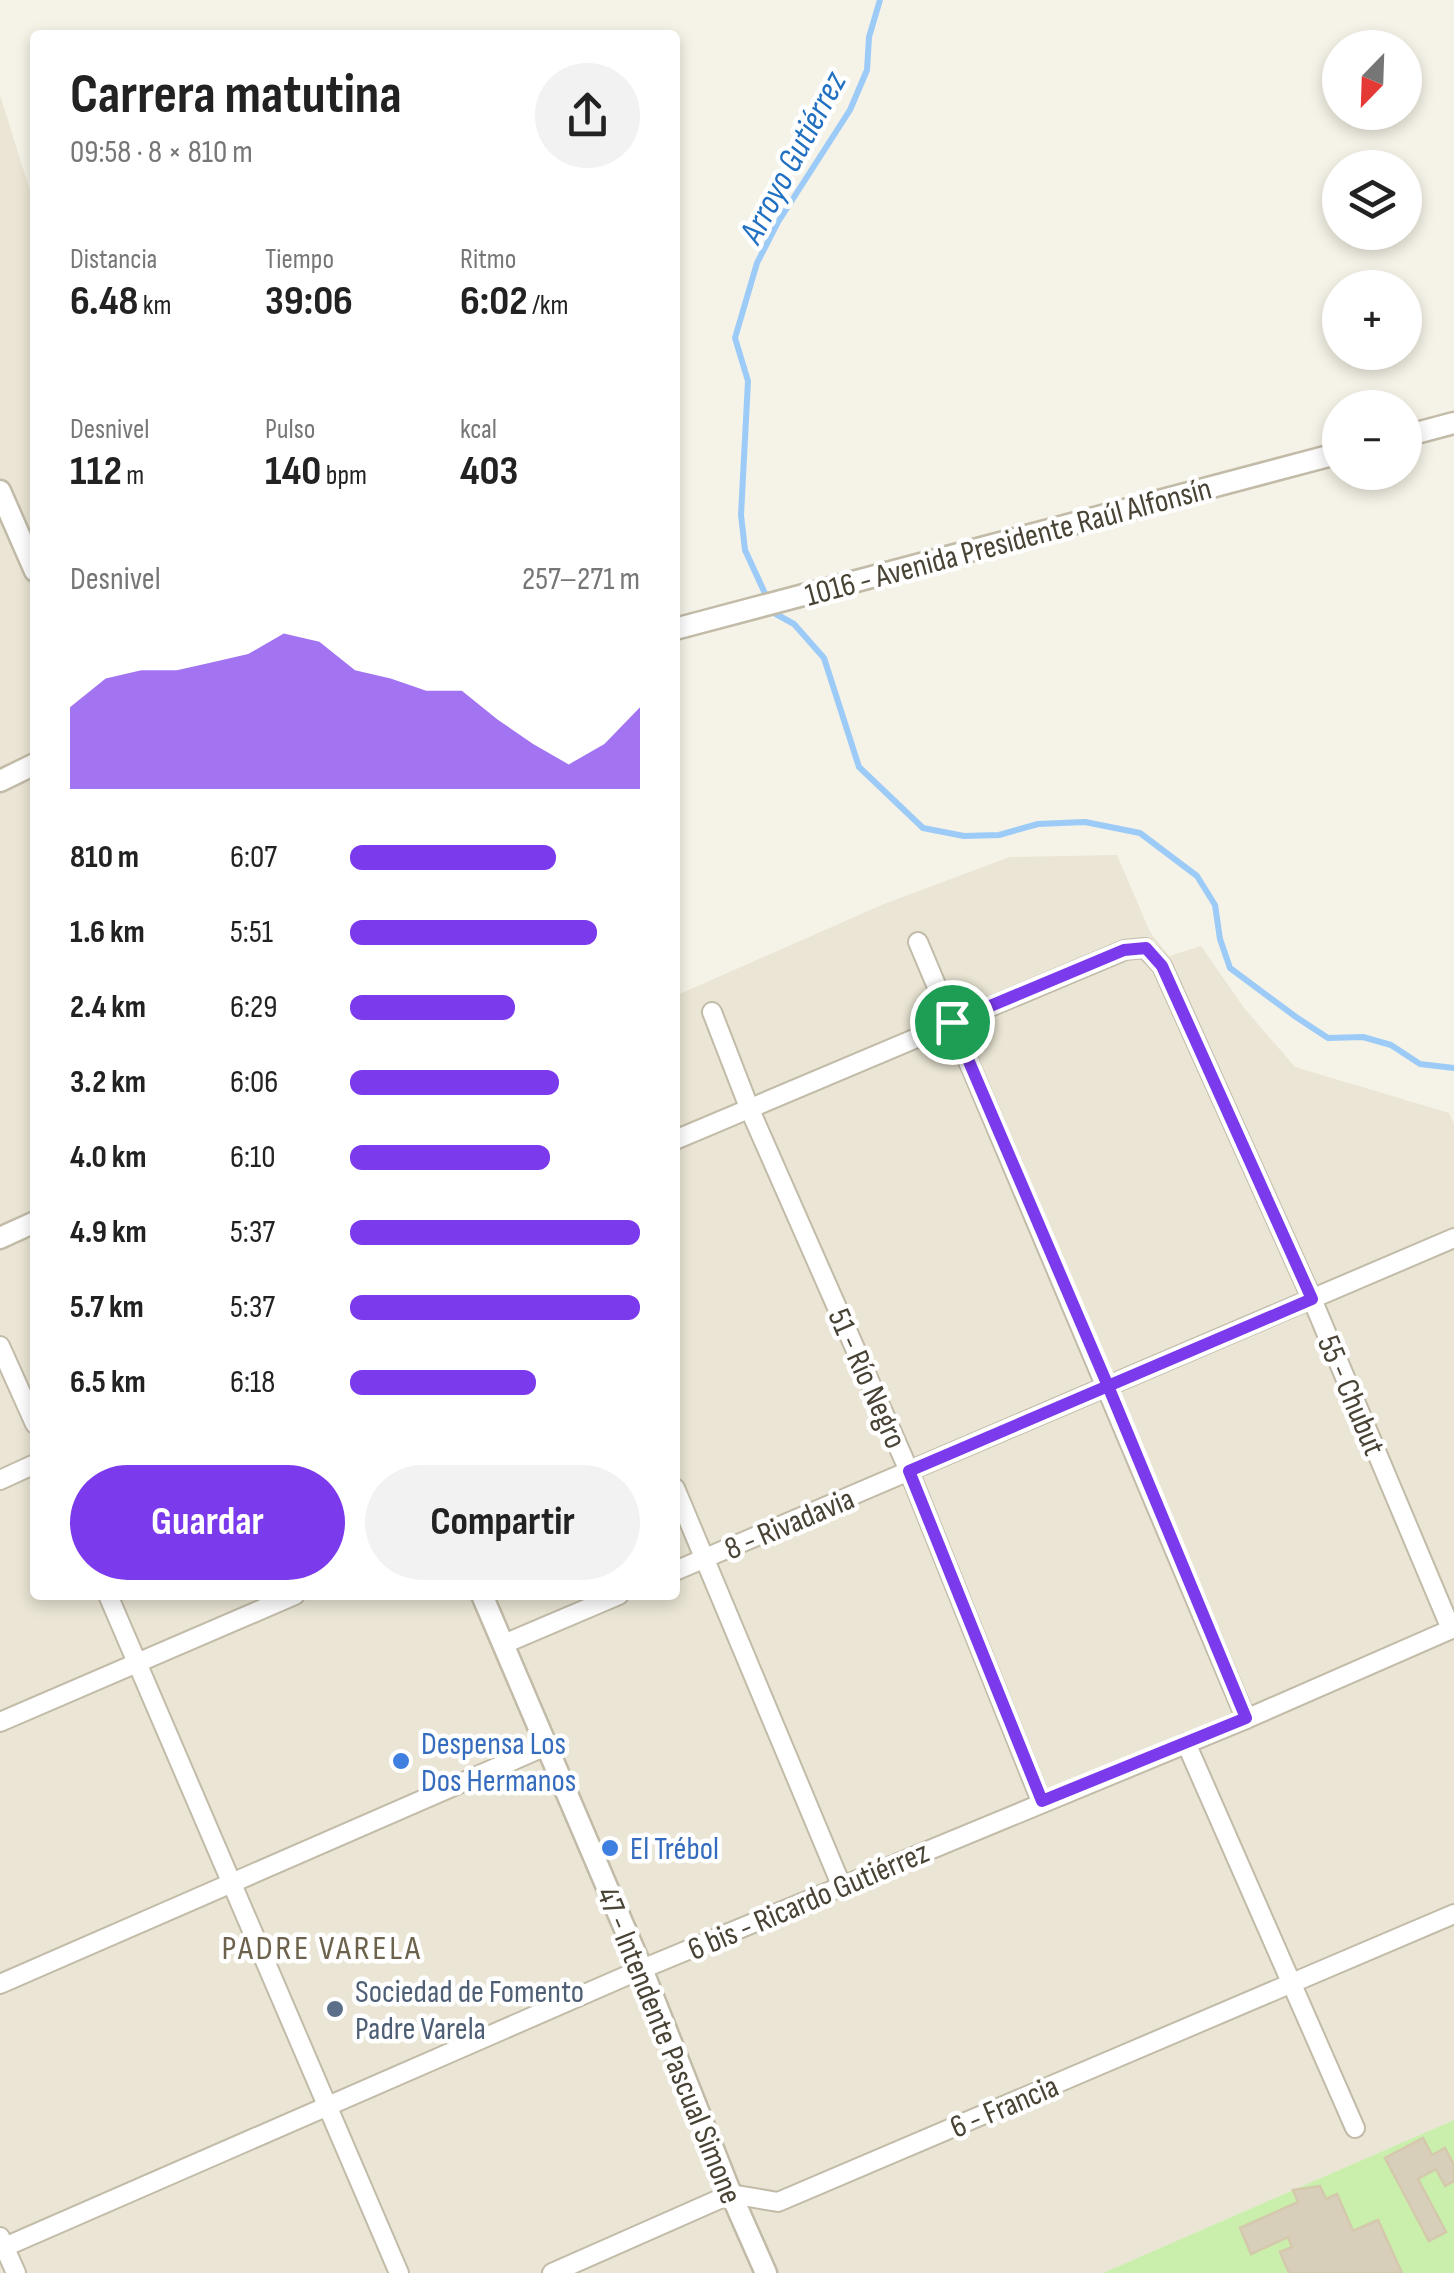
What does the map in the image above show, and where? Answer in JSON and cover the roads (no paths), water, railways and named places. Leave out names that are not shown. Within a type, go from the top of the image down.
[{"type":"street","points":[[1422,431],[1454,423]]},
{"type":"street","name":"1016 - Avenida Presidente Raúl Alfonsín","points":[[680,628],[1322,458]]},
{"type":"street","points":[[0,491],[30,560]]},
{"type":"street","points":[[0,780],[30,766]]},
{"type":"street","points":[[918,942],[1246,1718]]},
{"type":"street","name":"55 - Chubut","points":[[952,1022],[1124,950],[1146,948],[1162,966],[1312,1299],[1452,1628]]},
{"type":"street","name":"51 - Río Negro","points":[[712,1012],[750,1110],[909,1471],[1042,1801]]},
{"type":"street","points":[[680,1138],[952,1022]]},
{"type":"street","points":[[0,1238],[30,1224]]},
{"type":"street","name":"8 - Rivadavia","points":[[680,1569],[1454,1238]]},
{"type":"street","points":[[0,1346],[30,1413]]},
{"type":"street","points":[[0,1480],[30,1466]]},
{"type":"street","points":[[680,1500],[842,1886]]},
{"type":"street","points":[[110,1600],[398,2273]]},
{"type":"street","points":[[0,1722],[283,1600]]},
{"type":"street","name":"47 - Intendente Pascual Simone","points":[[484,1600],[642,1969],[730,2194],[766,2273]]},
{"type":"street","points":[[504,1644],[607,1600]]},
{"type":"street","name":"6 bis - Ricardo Gutiérrez","points":[[1,2244],[1452,1628]]},
{"type":"street","points":[[1186,1743],[1355,2128]]},
{"type":"street","points":[[0,1984],[546,1746]]},
{"type":"street","name":"6 - Francia","points":[[730,2194],[778,2202],[1454,1914]]},
{"type":"street","points":[[552,2273],[730,2194]]},
{"type":"street","points":[[1,2244],[16,2273]]},
{"type":"waterway","name":"Arroyo Gutiérrez","points":[[880,0],[869,37],[867,70],[850,110],[778,222],[757,263],[735,338],[748,381],[741,515],[745,550],[774,613],[794,624],[824,658],[859,767],[923,828],[964,836],[999,835],[1038,824],[1085,822],[1140,833],[1197,876],[1215,905],[1220,939],[1230,968],[1328,1038],[1363,1037],[1391,1045],[1420,1064],[1454,1068]]},
{"type":"place","name":"Despensa Los Dos Hermanos","points":[[401,1761]]},
{"type":"place","name":"El Trébol","points":[[610,1848]]},
{"type":"place","name":"Sociedad de Fomento Padre Varela","points":[[335,2009]]},
{"type":"district","name":"PADRE VARELA","points":[[322,1947]]}]
